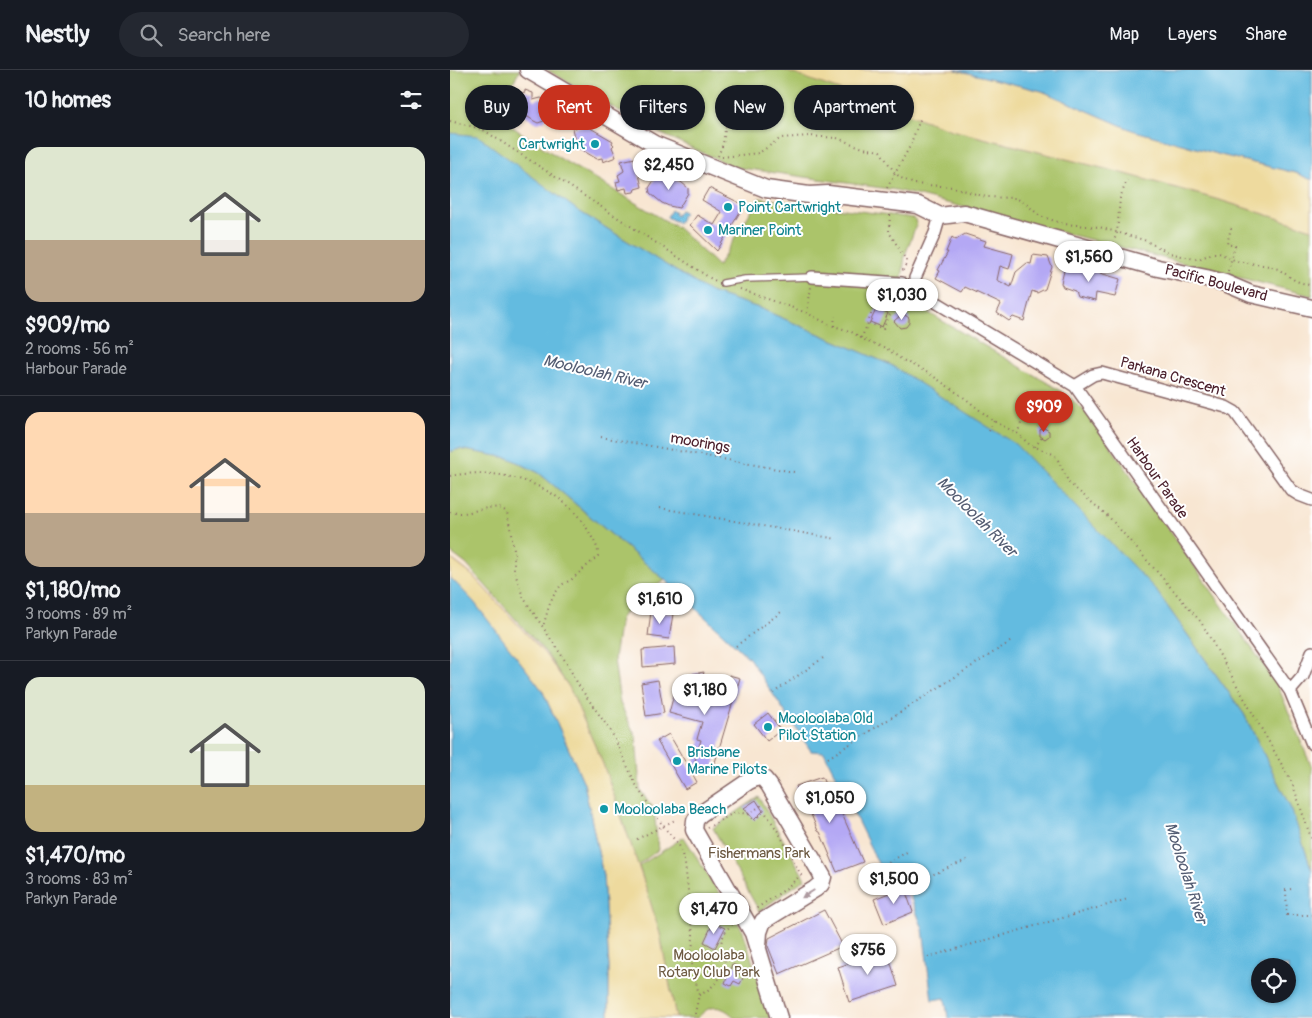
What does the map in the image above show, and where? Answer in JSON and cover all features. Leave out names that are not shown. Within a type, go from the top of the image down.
[{"type":"street","points":[[528,70],[654,144],[766,189],[810,195],[828,194],[918,206],[940,216],[935,233],[915,278]]},
{"type":"street","name":"Pacific Boulevard","points":[[940,216],[964,213],[1158,268],[1212,280],[1251,294],[1312,308]]},
{"type":"street","points":[[812,277],[902,283]]},
{"type":"street","points":[[902,283],[906,277],[915,278]]},
{"type":"street","points":[[902,283],[906,291],[916,290],[918,282],[915,278]]},
{"type":"street","name":"Harbour Parade","points":[[916,290],[1075,386],[1290,691],[1312,744]]},
{"type":"street","name":"Parkana Crescent","points":[[1075,386],[1093,375],[1102,373],[1226,407],[1235,412],[1290,490],[1312,500]]},
{"type":"street","points":[[1290,691],[1303,676],[1312,652]]},
{"type":"street","points":[[744,916],[753,921],[763,921],[815,889],[821,884],[823,878],[767,782],[761,778],[753,779],[700,815],[694,823],[694,830],[744,916],[758,946],[779,1018]]},
{"type":"street","points":[[758,946],[758,932],[763,921]]},
{"type":"lane","points":[[723,283],[745,279],[812,277]]},
{"type":"path","points":[[895,173],[909,148],[921,117]]},
{"type":"path","points":[[450,121],[482,128],[710,278],[807,313],[886,348],[901,359],[930,374],[994,421],[1018,434],[1035,447],[1057,458],[1069,482],[1109,517],[1201,622],[1291,781],[1299,799],[1301,811],[1312,840]]},
{"type":"path","points":[[726,130],[724,144],[718,156],[743,156],[759,153],[781,138],[837,138],[863,148],[880,151],[895,173],[914,184],[954,187],[986,197],[1015,198],[1024,202],[1040,216],[1064,224],[1099,228],[1144,240],[1170,253],[1188,258],[1199,259],[1213,253],[1219,253],[1231,259],[1249,264],[1278,269],[1296,281],[1312,286]]},
{"type":"path","points":[[1117,233],[1120,198],[1126,180]]},
{"type":"path","points":[[1231,228],[1227,244],[1234,246],[1231,259]]},
{"type":"path","points":[[807,313],[812,277]]},
{"type":"path","points":[[861,338],[869,322],[868,317],[875,294]]},
{"type":"path","points":[[834,326],[835,316]]},
{"type":"path","points":[[989,431],[994,421]]},
{"type":"path","points":[[1018,434],[1022,421]]},
{"type":"path","name":"moorings","points":[[601,437],[794,472]]},
{"type":"path","points":[[1035,447],[1042,437]]},
{"type":"path","points":[[450,476],[462,473],[498,475],[521,479],[550,491],[582,520],[598,549],[598,556],[571,580],[561,585],[549,606],[543,627]]},
{"type":"path","points":[[450,512],[463,513],[494,507],[502,508],[507,512],[514,549],[514,570],[523,597],[566,662],[579,686],[612,733],[637,787],[663,826],[679,845],[685,864],[693,934],[692,964],[699,995],[694,1018]]},
{"type":"path","points":[[660,508],[837,538]]},
{"type":"path","points":[[736,646],[781,612]]},
{"type":"path","points":[[828,758],[1013,640]]},
{"type":"path","points":[[772,693],[826,656]]},
{"type":"path","points":[[699,995],[712,988],[725,964],[720,945],[728,926],[784,890],[801,875],[779,833],[761,806],[748,814]]},
{"type":"path","points":[[679,845],[735,812],[748,814],[754,820],[764,811]]},
{"type":"path","points":[[637,839],[675,820]]},
{"type":"path","points":[[880,868],[910,850]]},
{"type":"path","points":[[906,886],[969,859]]},
{"type":"path","points":[[1291,889],[1286,890],[1287,915],[1312,915]]},
{"type":"path","points":[[928,957],[1128,899]]},
{"type":"green space","points":[[450,70],[520,70],[512,85],[465,85],[465,130],[517,130],[561,159],[678,228],[718,266],[759,198],[913,218],[917,223],[905,255],[900,296],[1063,392],[1088,414],[1277,684],[1312,768],[1312,871],[1292,811],[1244,714],[1155,589],[891,365],[759,308],[710,292],[577,210],[478,137],[450,133]]},
{"type":"green space","points":[[547,70],[783,70],[825,85],[794,85],[794,130],[914,130],[914,117],[952,130],[1126,174],[1223,201],[1312,229],[1312,296],[896,190],[734,167],[653,130],[705,130],[705,85],[620,85],[620,111],[610,106],[610,85],[574,85]]},
{"type":"green space","points":[[459,449],[509,458],[539,473],[665,580],[633,601],[620,619],[614,659],[620,703],[636,737],[640,790],[654,809],[658,850],[638,865],[603,764],[569,687],[546,653],[466,564],[450,552],[450,452]]},
{"type":"green space","name":"Fishermans Park","points":[[759,797],[805,879],[759,911],[713,828]]},
{"type":"green space","name":"Mooloolaba Rotary Club Park","points":[[684,837],[743,931],[770,1018],[735,1018],[726,1010],[711,1008],[702,1013],[698,1018],[676,1018],[660,934],[639,866]]},
{"type":"sand","points":[[783,70],[956,70],[1042,91],[1132,130],[1221,155],[1296,173],[1312,180],[1312,229],[1223,201],[1126,174],[952,130],[914,117],[914,85],[825,85]]},
{"type":"sand","name":"Mooloolaba Beach","points":[[450,558],[472,575],[545,654],[569,687],[603,764],[646,888],[660,934],[676,1018],[609,1018],[609,967],[603,876],[584,783],[542,690],[513,653],[450,605]]},
{"type":"water","points":[[956,70],[1312,70],[1312,180],[1296,173],[1221,155],[1132,130],[1042,91]]},
{"type":"water","name":"Mooloolah River","points":[[450,133],[478,136],[577,210],[710,292],[759,308],[891,365],[1015,444],[1155,589],[1244,714],[1292,811],[1312,871],[1312,1018],[948,1018],[945,998],[932,1000],[923,929],[905,883],[890,888],[824,752],[811,751],[749,658],[665,580],[539,473],[509,458],[459,449],[450,452]]},
{"type":"water","points":[[671,210],[675,212],[676,216],[680,210],[684,212],[678,223],[667,217]]},
{"type":"water","points":[[450,577],[474,602],[542,690],[584,783],[603,876],[609,967],[609,1018],[450,1018]]},
{"type":"building","points":[[528,91],[533,93],[533,100],[538,99],[538,123],[528,117]]},
{"type":"building","name":"Cartwright","points":[[572,130],[594,130],[613,141],[614,145],[612,147],[616,157],[603,162],[602,158],[597,159],[577,147]]},
{"type":"building","points":[[635,158],[642,187],[635,189],[634,192],[627,193],[626,188],[618,190],[616,182],[620,181],[618,175],[624,171],[621,161]]},
{"type":"building","points":[[662,173],[681,182],[688,188],[688,193],[679,208],[662,203],[650,193],[649,188],[658,174]]},
{"type":"building","points":[[709,188],[744,205],[717,251],[690,225],[697,215],[714,225],[722,212],[702,200]]},
{"type":"building","points":[[965,234],[986,241],[984,246],[1013,254],[1009,269],[1000,266],[997,280],[1011,287],[1016,272],[1027,263],[1031,264],[1033,255],[1048,257],[1052,267],[1045,289],[1037,293],[1032,291],[1024,321],[1013,317],[1009,321],[997,313],[1001,304],[965,287],[962,292],[936,278],[940,271],[938,270],[948,252],[946,252],[952,237],[956,240]]},
{"type":"building","points":[[1066,263],[1120,279],[1115,297],[1096,293],[1095,301],[1077,297],[1075,291],[1063,287],[1061,283]]},
{"type":"building","points":[[877,308],[888,313],[882,327],[870,322]]},
{"type":"building","points":[[901,315],[909,318],[909,323],[906,327],[900,328],[894,321]]},
{"type":"building","points":[[1044,428],[1049,431],[1049,436],[1045,439],[1040,436],[1040,430]]},
{"type":"building","points":[[651,611],[673,614],[669,639],[648,636]]},
{"type":"building","points":[[674,647],[675,664],[643,667],[642,650]]},
{"type":"building","points":[[704,672],[697,697],[717,703],[720,694],[723,695],[729,675],[740,678],[713,769],[694,764],[701,740],[697,739],[702,722],[669,713],[677,683],[690,687],[693,674]]},
{"type":"building","points":[[658,680],[664,713],[646,716],[641,683]]},
{"type":"building","name":"Mooloolaba Old Pilot Station","points":[[768,713],[781,730],[767,741],[754,724]]},
{"type":"building","name":"Brisbane Marine Pilots","points":[[669,734],[697,782],[685,789],[657,741]]},
{"type":"building","points":[[822,777],[832,802],[839,807],[863,862],[837,872],[820,832],[810,812],[807,813],[796,786]]},
{"type":"building","points":[[756,800],[763,811],[754,820],[744,808]]},
{"type":"building","points":[[904,887],[913,912],[884,924],[874,899]]},
{"type":"building","points":[[824,910],[843,946],[779,974],[768,946],[769,938]]},
{"type":"building","points":[[713,923],[725,928],[715,948],[704,942]]},
{"type":"building","points":[[887,951],[898,986],[849,1002],[838,967]]},
{"type":"building","points":[[732,964],[739,967],[737,973],[744,976],[740,984],[734,981],[731,986],[725,983]]},
{"type":"place","name":"Cartwright","points":[[595,144]]},
{"type":"place","name":"Point Cartwright","points":[[728,207]]},
{"type":"place","name":"Mariner Point","points":[[708,230]]},
{"type":"place","name":"Mooloolaba Old Pilot Station","points":[[768,727]]},
{"type":"place","name":"Brisbane Marine Pilots","points":[[677,761]]},
{"type":"place","name":"Mooloolaba Beach","points":[[604,809]]}]
